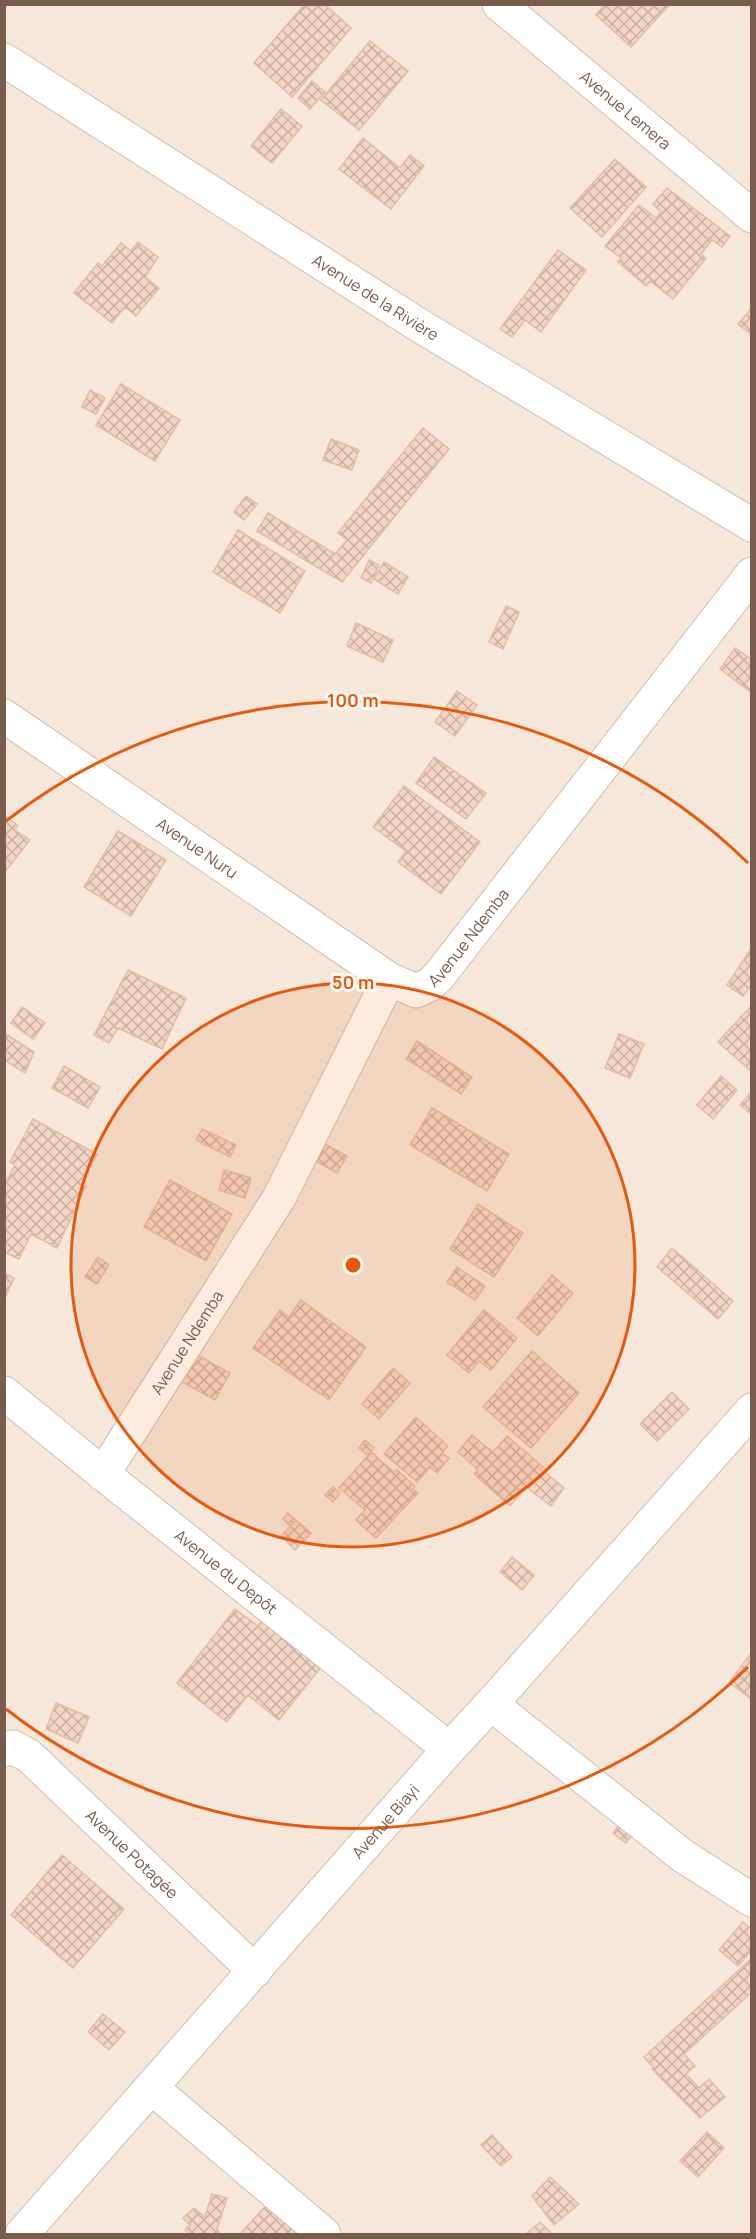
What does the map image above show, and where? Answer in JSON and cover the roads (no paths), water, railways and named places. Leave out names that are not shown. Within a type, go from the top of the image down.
[{"type":"street","name":"Avenue Lemera","points":[[499,4],[752,216]]},
{"type":"street","name":"Avenue de la Rivière","points":[[4,60],[417,324],[752,525]]},
{"type":"street","name":"Avenue Ndemba","points":[[103,1474],[279,1198],[389,979],[416,991],[429,985],[438,977],[752,574]]},
{"type":"street","name":"Avenue Nuru","points":[[4,716],[389,979]]},
{"type":"street","name":"Avenue du Depôt","points":[[4,1393],[449,1749]]},
{"type":"street","name":"Avenue Biayi","points":[[22,2235],[449,1749],[752,1410]]},
{"type":"street","points":[[491,1704],[683,1856],[752,1899]]},
{"type":"street","name":"Avenue Potagée","points":[[4,1750],[13,1747],[29,1756],[255,1971]]},
{"type":"street","points":[[152,2088],[324,2235]]}]
